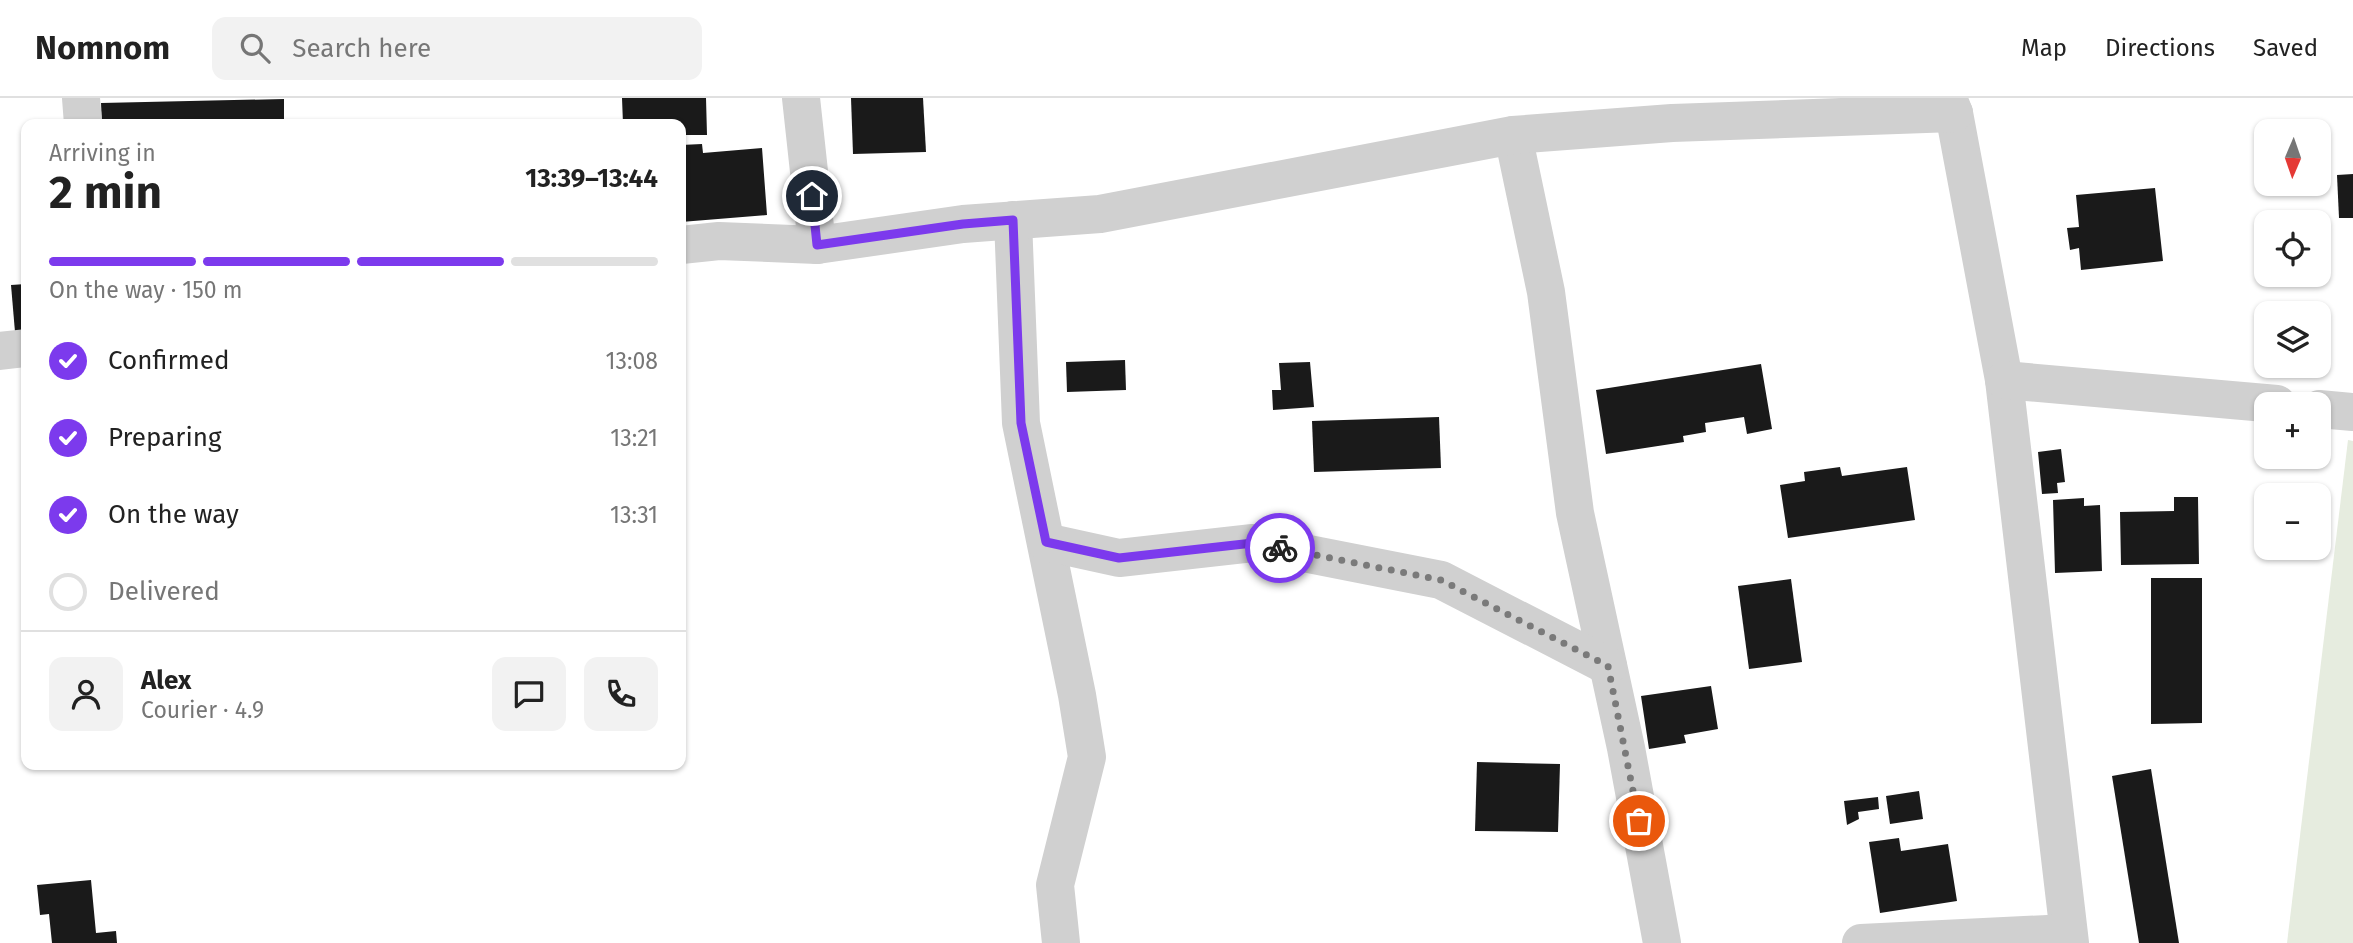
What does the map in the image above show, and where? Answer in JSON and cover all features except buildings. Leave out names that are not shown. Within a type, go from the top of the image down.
[{"type":"street","points":[[81,98],[83,119]]},
{"type":"street","points":[[801,98],[817,245]]},
{"type":"street","points":[[686,244],[719,241],[817,245],[963,224],[1100,214],[1513,135],[1672,122],[1951,106],[2004,380],[2069,938],[1861,943]]},
{"type":"street","points":[[1513,135],[1546,292],[1575,513],[1662,943]]},
{"type":"street","points":[[1013,220],[1021,423],[1087,757],[1055,885],[1061,943]]},
{"type":"street","points":[[0,351],[21,349]]},
{"type":"street","points":[[2004,380],[2254,402]]},
{"type":"street","points":[[2331,410],[2353,412]]},
{"type":"street","points":[[1046,542],[1119,558],[1253,543],[1441,580],[1608,666]]},
{"type":"shaded area","points":[[2348,440],[2353,441],[2353,943],[2287,943]]},
{"type":"way so far","points":[[1280,548],[1441,580],[1608,666],[1639,821]]},
{"type":"route","points":[[812,196],[817,245],[963,224],[1013,220],[1021,423],[1046,542],[1119,558],[1253,543],[1280,548]]}]
